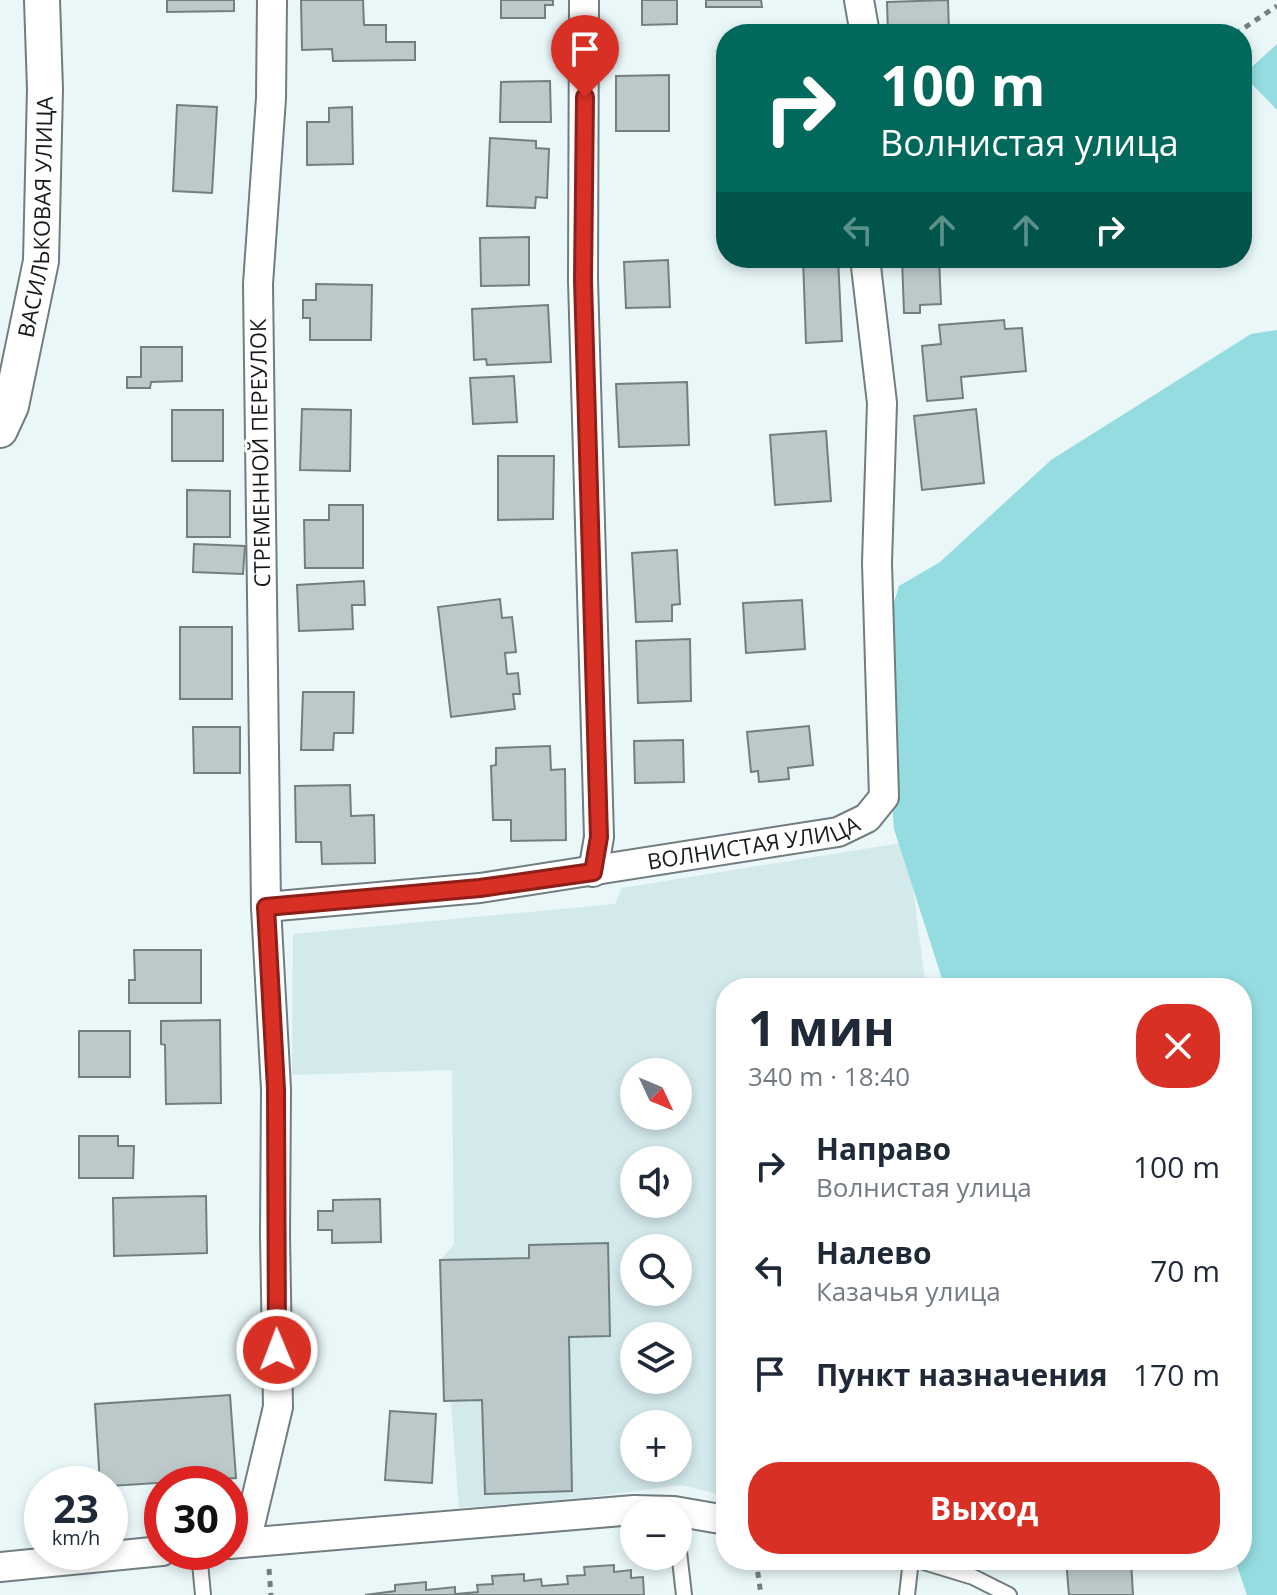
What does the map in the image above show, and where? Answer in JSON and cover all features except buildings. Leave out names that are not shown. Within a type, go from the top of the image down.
[{"type":"street","name":"ВАСИЛЬКОВАЯ УЛИЦА","points":[[4,412],[41,261],[45,89],[42,0]]},
{"type":"street","name":"СТРЕМЕННОЙ ПЕРЕУЛОК","points":[[248,1509],[278,1407],[276,1089],[266,907],[258,284],[271,98],[272,0]]},
{"type":"street","points":[[584,0],[583,280],[599,837],[593,872]]},
{"type":"street","points":[[859,0],[863,24]]},
{"type":"street","name":"ВОЛНИСТАЯ УЛИЦА","points":[[266,907],[480,888],[593,872],[838,832],[867,818],[884,797],[877,563],[882,403],[866,268]]},
{"type":"street","points":[[248,1542],[620,1511]]},
{"type":"street","points":[[692,1514],[716,1518]]},
{"type":"street","points":[[0,1567],[144,1553]]},
{"type":"lane","points":[[201,1570],[203,1595]]},
{"type":"lane","points":[[681,1570],[684,1595]]},
{"type":"lane","points":[[907,1595],[912,1570]]},
{"type":"lane","points":[[949,1570],[973,1577],[1009,1595]]},
{"type":"path","points":[[1250,24],[1277,6]]},
{"type":"path","points":[[757,1570],[761,1595]]},
{"type":"shaded area","points":[[1277,44],[1277,110],[1252,84],[1252,67]]},
{"type":"shaded area","points":[[1277,330],[1277,1595],[1247,1595],[1238,1570],[1252,1570],[1252,978],[942,978],[894,829],[881,645],[899,586],[940,562],[1051,460],[1251,334]]},
{"type":"shaded area","points":[[907,842],[925,978],[716,978],[716,1494],[681,1485],[583,1498],[459,1508],[440,1260],[454,1245],[452,1070],[292,1075],[293,934],[615,904],[622,888]]},
{"type":"route","points":[[277,1350],[276,1089],[266,907],[480,888],[593,872],[599,837],[583,280],[585,97]]}]
